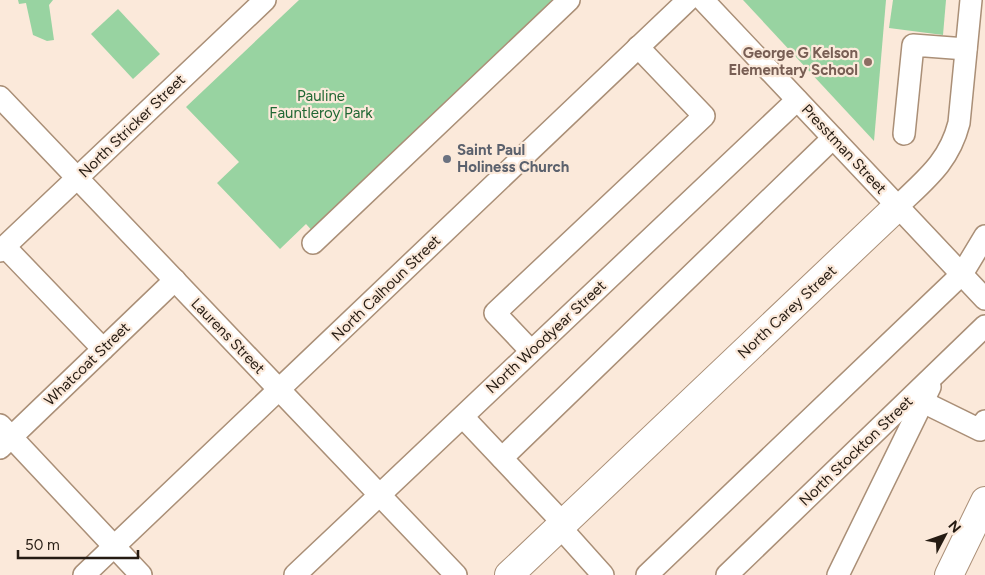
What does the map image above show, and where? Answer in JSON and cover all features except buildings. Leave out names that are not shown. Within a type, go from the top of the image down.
[{"type":"main road","name":"North Carey Street","points":[[509,575],[898,206]]},
{"type":"main road","points":[[949,575],[985,501]]},
{"type":"street","name":"North Stricker Street","points":[[2,249],[265,0]]},
{"type":"street","points":[[313,243],[569,0]]},
{"type":"street","name":"North Calhoun Street","points":[[84,575],[688,0]]},
{"type":"street","name":"Presstman Street","points":[[703,0],[985,299]]},
{"type":"street","name":"North Carey Street","points":[[898,206],[938,168],[954,142],[959,123],[970,0]]},
{"type":"street","points":[[904,134],[913,45],[966,49]]},
{"type":"street","points":[[531,351],[495,313],[704,116],[638,47]]},
{"type":"street","name":"North Woodyear Street","points":[[295,575],[797,100]]},
{"type":"street","name":"Laurens Street","points":[[4,109],[77,178],[456,575]]},
{"type":"street","points":[[502,458],[833,138]]},
{"type":"street","points":[[647,575],[962,274],[985,236]]},
{"type":"street","points":[[2,249],[103,349]]},
{"type":"street","name":"Whatcoat Street","points":[[4,436],[103,349],[175,280]]},
{"type":"street","name":"North Stockton Street","points":[[727,575],[985,326]]},
{"type":"street","points":[[838,575],[937,373]]},
{"type":"street","points":[[923,402],[983,428]]},
{"type":"street","points":[[463,416],[562,525],[603,575]]},
{"type":"street","points":[[4,436],[142,575]]},
{"type":"green space","points":[[18,0],[53,0],[49,5],[54,40],[47,41],[33,35],[26,3],[19,4]]},
{"type":"green space","name":"Pauline Fauntleroy Park","points":[[299,0],[564,0],[316,235],[306,224],[280,249],[217,183],[239,162],[186,107]]},
{"type":"green space","points":[[743,0],[886,0],[874,141]]},
{"type":"green space","points":[[893,0],[946,0],[943,35],[889,28]]},
{"type":"green space","points":[[118,9],[160,54],[133,79],[91,34]]},
{"type":"place","name":"George G Kelson Elementary School","points":[[868,62]]},
{"type":"place","name":"Saint Paul Holiness Church","points":[[447,159]]}]
